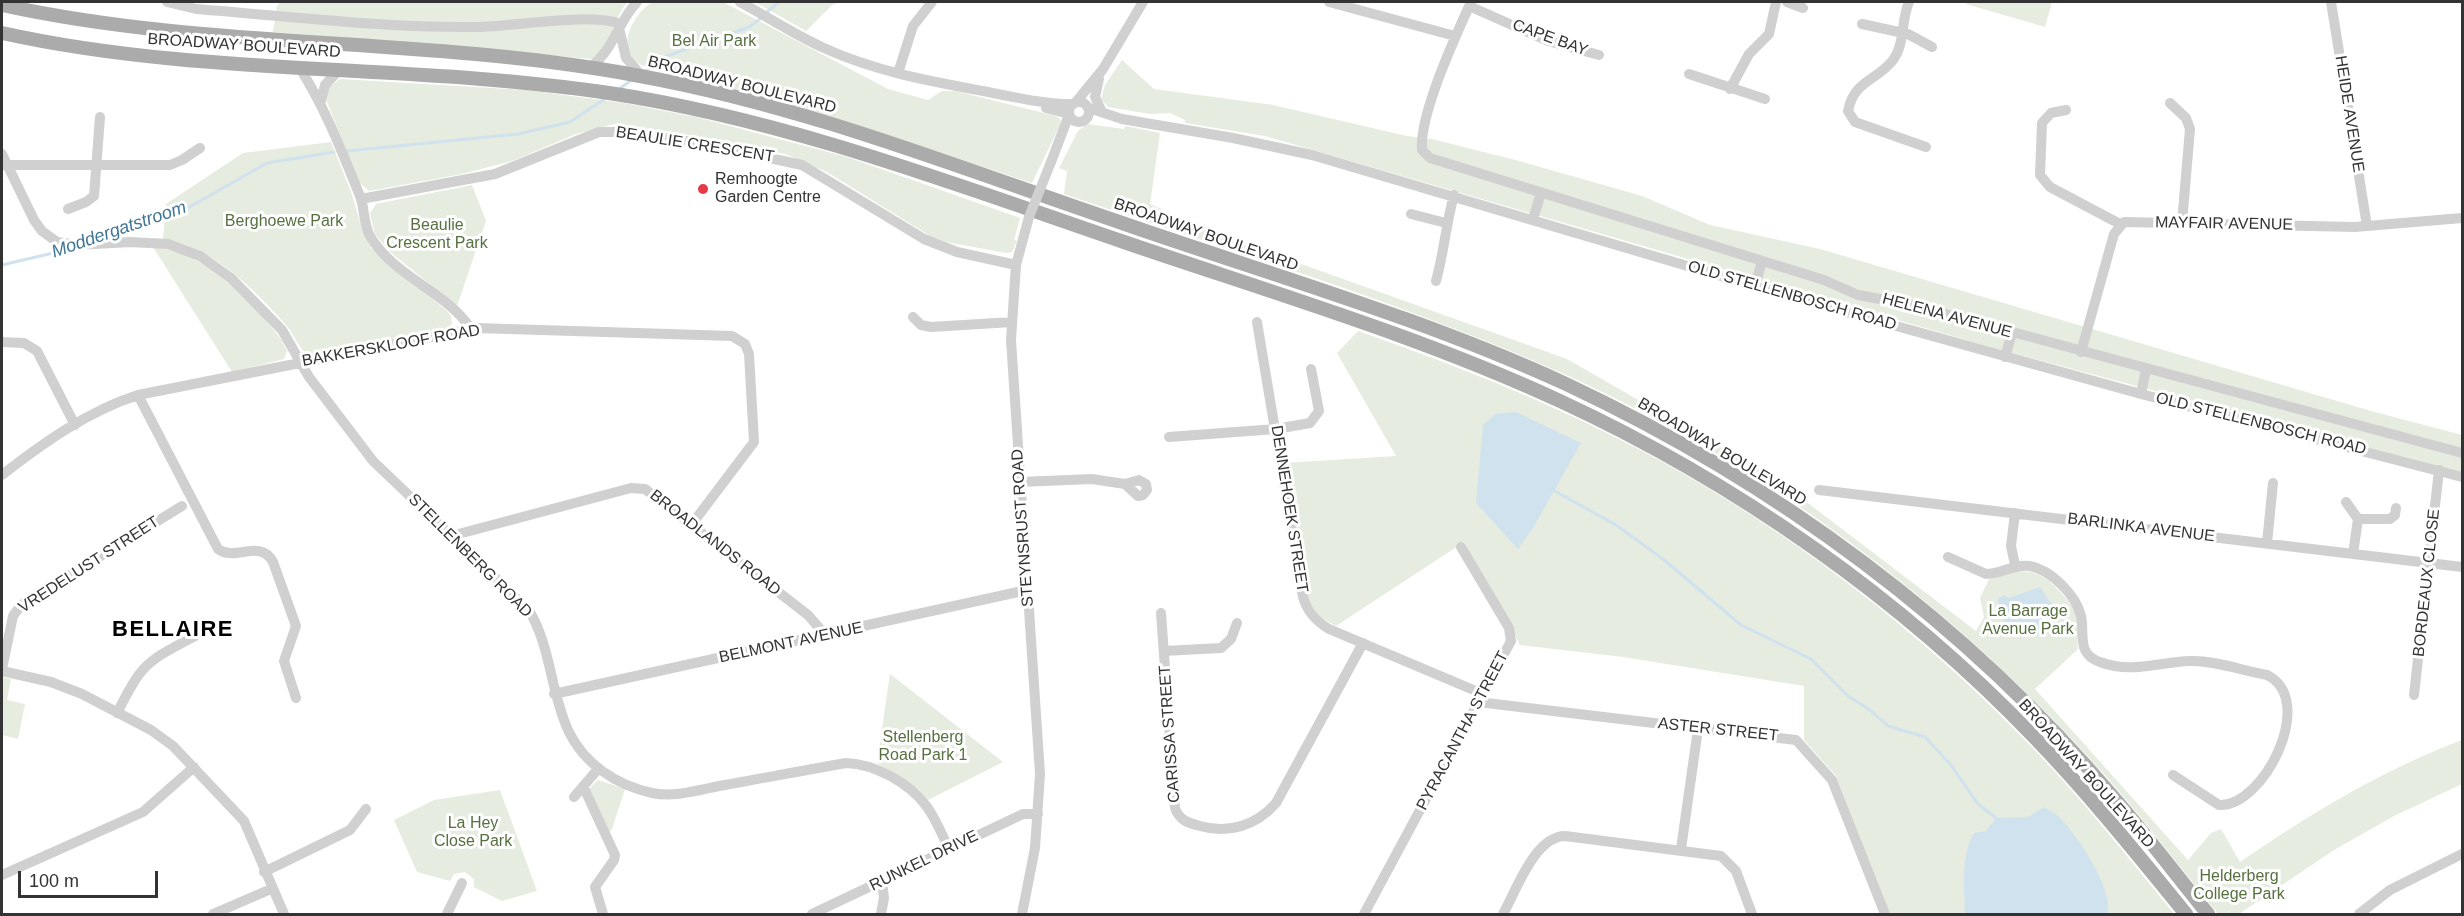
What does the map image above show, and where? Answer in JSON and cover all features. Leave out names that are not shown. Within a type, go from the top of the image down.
[{"type":"main road","name":"BROADWAY BOULEVARD","points":[[2,5],[141,29],[494,56],[642,76],[814,119],[1366,307],[1502,357],[1562,382],[1655,429],[1751,486],[1875,570],[1979,660],[2113,796],[2208,915]]},
{"type":"main road","name":"BROADWAY BOULEVARD","points":[[2,33],[121,53],[495,80],[603,92],[672,104],[807,136],[1365,324],[1482,367],[1554,398],[1649,446],[1790,532],[1879,597],[1963,669],[2033,736],[2107,816],[2186,915]]},
{"type":"street","points":[[167,2],[196,9],[388,24],[473,27],[593,19],[621,28]]},
{"type":"street","points":[[590,68],[607,53],[637,2]]},
{"type":"street","points":[[740,2],[824,48],[898,73],[1072,109]]},
{"type":"street","points":[[898,73],[913,26],[932,2]]},
{"type":"street","points":[[1006,96],[1072,109],[1082,121],[1101,74],[1143,2]]},
{"type":"street","points":[[1329,2],[1455,36],[1469,4]]},
{"type":"street","points":[[1730,89],[1749,54],[1769,34],[1776,2]]},
{"type":"street","points":[[1787,2],[1803,8]]},
{"type":"street","points":[[1909,2],[1899,49],[1893,59],[1857,88],[1849,105],[1848,114],[1854,122],[1926,147]]},
{"type":"street","name":"HEIDE AVENUE","points":[[2331,2],[2367,226]]},
{"type":"street","name":"CAPE BAY","points":[[1469,4],[1548,41],[1599,55]]},
{"type":"street","points":[[1862,24],[1902,32],[1932,47]]},
{"type":"street","points":[[621,28],[626,58],[642,76]]},
{"type":"street","name":"HELENA AVENUE","points":[[1455,36],[1438,82],[1421,143],[1425,155],[1438,162],[1824,280],[1858,295],[1912,305],[2463,453]]},
{"type":"street","points":[[299,67],[321,100],[361,199],[366,225],[377,246],[458,314],[471,329]]},
{"type":"street","points":[[321,100],[325,85],[339,70]]},
{"type":"street","points":[[1101,74],[1095,97],[1102,112]]},
{"type":"street","name":"STEYNSRUST ROAD","points":[[1022,915],[1035,848],[1040,774],[1012,376],[1012,322],[1018,258],[1032,208],[1072,109],[1101,74]]},
{"type":"street","points":[[1689,74],[1765,99]]},
{"type":"street","points":[[1028,99],[1063,98],[1087,89]]},
{"type":"street","name":"OLD STELLENBOSCH ROAD","points":[[1072,109],[1083,102],[1088,107],[1122,118],[1312,155],[2005,357],[2463,477]]},
{"type":"street","points":[[2170,103],[2186,118],[2190,129],[2182,223]]},
{"type":"street","points":[[2066,110],[2051,113],[2042,123],[2040,175],[2050,187],[2120,224],[2114,234],[2081,352]]},
{"type":"street","points":[[68,208],[86,202],[94,196],[100,117]]},
{"type":"street","name":"OLD STELLENBOSCH ROAD","points":[[1082,121],[1122,118]]},
{"type":"street","name":"STEYNSRUST ROAD","points":[[1058,147],[1082,121]]},
{"type":"street","name":"BEAULIE CRESCENT","points":[[361,199],[503,171],[587,136],[609,131],[700,143],[802,165],[924,239],[945,247],[1018,258]]},
{"type":"street","points":[[3,161],[97,166],[170,165],[200,148]]},
{"type":"street","name":"STELLENBERG ROAD","points":[[3,161],[34,220],[49,238],[66,244],[130,242],[168,244],[192,252],[217,266],[249,294],[282,330],[309,377],[373,461],[528,609],[540,632],[554,694],[572,737],[584,756],[598,769],[633,787],[665,794],[846,763],[858,763],[880,770],[919,798],[934,818],[949,849]]},
{"type":"street","points":[[1533,219],[1541,193]]},
{"type":"street","points":[[1436,281],[1443,255],[1446,223],[1454,195]]},
{"type":"street","points":[[1411,214],[1446,223]]},
{"type":"street","name":"MAYFAIR AVENUE","points":[[2120,224],[2128,221],[2367,226],[2463,218]]},
{"type":"street","points":[[1755,286],[1762,261]]},
{"type":"street","points":[[913,317],[921,325],[931,327],[1012,322]]},
{"type":"street","name":"DENNEHOEK STREET","points":[[1257,322],[1305,603],[1322,625],[1480,698]]},
{"type":"street","name":"BAKKERSKLOOF ROAD","points":[[2,475],[75,425],[117,402],[138,395],[471,329],[709,335],[739,339],[749,354],[754,442],[692,524]]},
{"type":"street","points":[[2005,357],[2012,333]]},
{"type":"street","points":[[2,342],[24,343],[37,351],[75,425]]},
{"type":"street","points":[[1169,437],[1276,429],[1311,423],[1319,411],[1311,369]]},
{"type":"street","points":[[2141,394],[2146,369]]},
{"type":"street","points":[[138,395],[218,549],[228,554],[261,550],[270,555],[296,626],[284,661],[296,698]]},
{"type":"street","name":"BORDEAUX CLOSE","points":[[2414,695],[2439,470]]},
{"type":"street","points":[[1020,482],[1092,479],[1125,484]]},
{"type":"street","points":[[2267,543],[2273,483]]},
{"type":"street","name":"BROADLANDS ROAD","points":[[451,536],[632,488],[645,489],[808,615],[826,636]]},
{"type":"street","name":"BARLINKA AVENUE","points":[[1820,490],[2463,567]]},
{"type":"street","points":[[2346,502],[2358,519],[2353,554]]},
{"type":"street","name":"VREDELUST STREET","points":[[2,670],[13,616],[21,605],[182,506]]},
{"type":"street","points":[[2358,519],[2390,519],[2394,516],[2396,508]]},
{"type":"street","points":[[2015,513],[2011,546],[2015,565]]},
{"type":"street","name":"PYRACANTHA STREET","points":[[1364,915],[1511,636],[1461,547]]},
{"type":"street","points":[[1948,557],[1986,574],[2015,565],[2039,569],[2057,581],[2079,610],[2080,638],[2085,651],[2098,662],[2137,669],[2193,661],[2267,675],[2277,682],[2288,700],[2285,732],[2264,776],[2256,785],[2232,803],[2219,805],[2173,775]]},
{"type":"street","name":"BELMONT AVENUE","points":[[554,694],[1027,590]]},
{"type":"street","name":"CARISSA STREET","points":[[1161,613],[1175,808],[1180,818],[1189,824],[1214,830],[1228,830],[1260,818],[1276,803],[1363,643]]},
{"type":"street","points":[[1164,651],[1221,648],[1231,639],[1237,623]]},
{"type":"street","points":[[117,713],[141,669],[158,656],[195,636]]},
{"type":"street","points":[[2,670],[67,688],[164,739],[194,767],[244,821],[284,915]]},
{"type":"street","name":"ASTER STREET","points":[[1480,698],[1698,729],[1789,738],[1804,747],[1825,771],[1837,790],[1885,915]]},
{"type":"street","points":[[1681,849],[1698,729]]},
{"type":"street","points":[[2,875],[143,812],[194,767]]},
{"type":"street","points":[[574,797],[598,769]]},
{"type":"street","points":[[583,786],[615,855],[614,860],[595,887],[603,915]]},
{"type":"street","points":[[264,872],[350,830],[366,809]]},
{"type":"street","name":"RUNKEL DRIVE","points":[[812,915],[1023,814],[1038,814]]},
{"type":"street","points":[[1503,915],[1538,851],[1545,842],[1554,837],[1713,853],[1732,865],[1752,915]]},
{"type":"street","points":[[2359,915],[2390,890],[2463,854]]},
{"type":"street","points":[[881,915],[884,898],[882,881]]},
{"type":"street","points":[[447,915],[462,883]]},
{"type":"street","points":[[213,915],[271,889]]},
{"type":"green space","points":[[281,2],[628,2],[618,17],[604,50],[592,59],[273,32],[277,6]]},
{"type":"green space","name":"Bel Air Park","points":[[652,2],[723,2],[888,89],[928,100],[942,91],[955,91],[1056,116],[1061,120],[1060,125],[1032,183],[790,103],[646,67],[636,61],[627,44],[628,35],[637,16]]},
{"type":"green space","name":"Bel Air Park","points":[[755,2],[840,2],[832,5],[806,31]]},
{"type":"green space","points":[[1967,2],[2052,2],[2045,27],[1966,4]]},
{"type":"green space","points":[[1122,60],[1154,89],[1273,105],[1407,136],[1432,139],[1519,161],[1642,196],[1710,225],[1820,249],[2371,411],[2462,435],[2462,473],[1994,348],[1265,136],[1185,123],[1185,120],[1170,113],[1150,114],[1108,107],[1101,99],[1105,85]]},
{"type":"green space","points":[[340,79],[526,90],[624,103],[700,118],[847,157],[1020,218],[1014,240],[1017,241],[1012,252],[1006,253],[946,242],[930,236],[827,172],[785,154],[678,133],[614,124],[576,134],[512,161],[462,174],[369,191],[359,182],[327,102],[327,89]]},
{"type":"green space","points":[[1087,124],[1124,129],[1125,126],[1160,133],[1150,204],[1234,240],[1567,359],[1779,481],[1976,631],[1984,617],[1980,598],[1989,579],[2019,571],[2036,574],[2053,584],[2076,613],[2078,649],[2035,689],[2188,860],[2211,833],[2221,829],[2240,862],[2347,794],[2403,765],[2462,740],[2462,784],[2394,816],[2334,850],[2239,914],[2218,914],[2110,781],[2036,703],[1976,645],[1846,539],[1777,491],[1706,447],[1632,407],[1557,371],[1375,299],[1064,194],[1067,171],[1059,168],[1078,131]]},
{"type":"green space","name":"Berghoewe Park","points":[[331,142],[371,248],[447,311],[451,316],[452,324],[445,331],[308,355],[301,349],[289,329],[274,311],[231,271],[199,251],[163,239],[166,204],[243,153]]},
{"type":"green space","name":"Beaulie Crescent Park","points":[[472,185],[486,221],[457,306],[389,251],[375,234],[370,213],[376,204]]},
{"type":"green space","name":"Berghoewe Park","points":[[153,247],[192,258],[225,280],[255,308],[281,339],[287,351],[284,359],[232,372]]},
{"type":"green space","points":[[1358,331],[1477,375],[1593,426],[1717,493],[1811,556],[1900,625],[1943,662],[2024,739],[2083,803],[2174,914],[1890,914],[1836,776],[1804,740],[1804,686],[1623,657],[1520,645],[1464,542],[1336,626],[1318,616],[1308,601],[1284,463],[1396,456],[1337,353]]},
{"type":"green space","name":"Stellenberg Road Park 1","points":[[890,674],[1003,762],[928,800],[919,790],[877,763]]},
{"type":"green space","points":[[2,677],[11,679],[7,700],[25,704],[18,739],[2,735]]},
{"type":"green space","points":[[598,780],[625,789],[612,829],[608,834],[589,789]]},
{"type":"green space","name":"La Hey Close Park","points":[[500,790],[537,891],[502,901],[474,887],[474,879],[465,872],[454,874],[450,881],[417,872],[394,820],[434,800]]},
{"type":"water","points":[[1516,412],[1581,443],[1533,528],[1518,549],[1476,503],[1483,425],[1496,414]]},
{"type":"water","points":[[2040,587],[2049,601],[2062,613],[2056,625],[2036,636],[2015,631],[2000,613],[1998,599],[2004,595],[2009,598]]},
{"type":"water","points":[[2044,807],[2067,825],[2093,864],[2105,892],[2108,904],[2107,914],[1965,914],[1965,862],[1974,833],[1986,831],[1996,818],[2028,817]]},
{"type":"waterway","name":"Moddergatstroom","points":[[767,12],[779,2]]},
{"type":"waterway","name":"Moddergatstroom","points":[[645,71],[667,56],[749,27],[760,19]]},
{"type":"waterway","name":"Moddergatstroom","points":[[619,89],[633,79]]},
{"type":"waterway","name":"Moddergatstroom","points":[[347,151],[518,134],[570,122],[606,98]]},
{"type":"waterway","name":"Moddergatstroom","points":[[102,239],[179,213],[267,163],[334,152]]},
{"type":"waterway","name":"Moddergatstroom","points":[[2,265],[70,249]]},
{"type":"waterway","points":[[1553,490],[1616,525],[1663,559],[1741,625],[1811,659],[1848,696],[1870,710],[1888,726],[1925,737],[1951,765],[1978,804],[1996,818]]},
{"type":"place","name":"Remhoogte Garden Centre","points":[[703,189]]},
{"type":"district","name":"BELLAIRE","points":[[173,630]]},
{"type":"park label","name":"La Barrage Avenue Park","points":[[2028,621]]},
{"type":"park label","name":"Helderberg College Park","points":[[2239,886]]}]
